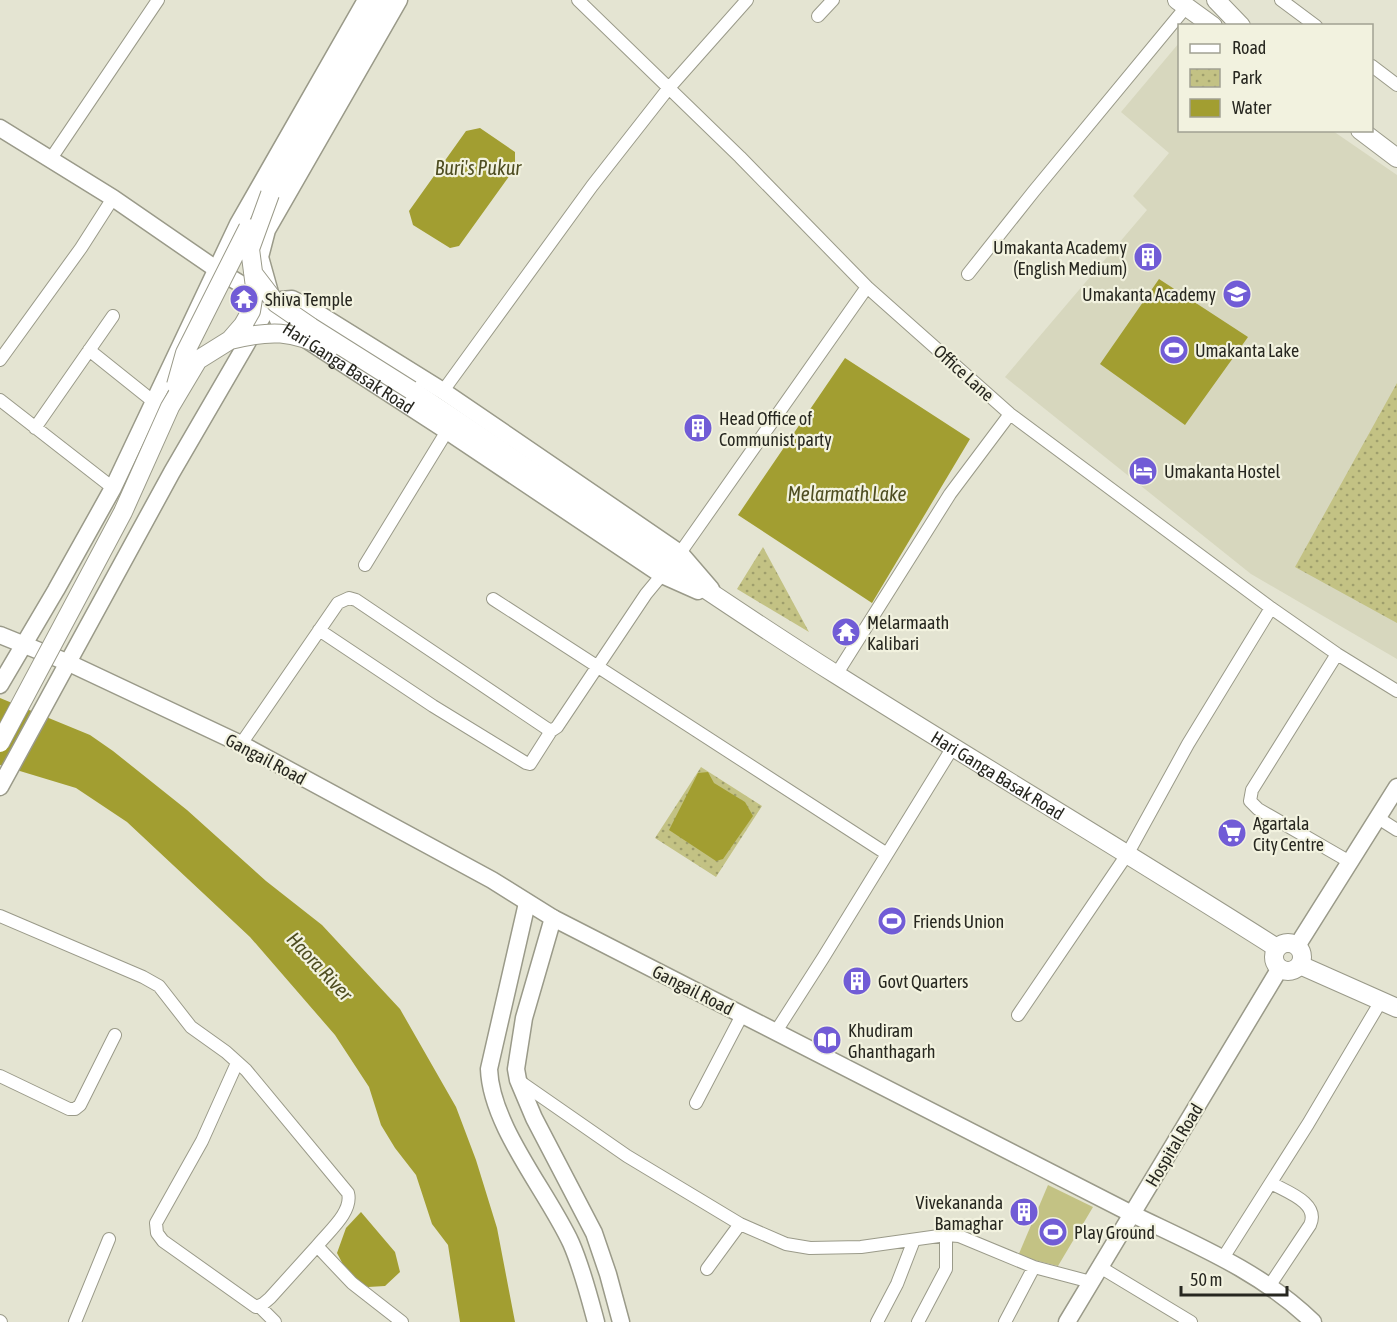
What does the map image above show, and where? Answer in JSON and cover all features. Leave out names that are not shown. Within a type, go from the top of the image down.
[{"type":"main road","points":[[0,743],[123,512],[162,405],[185,353],[255,213],[270,194],[383,0]]},
{"type":"main road","points":[[1215,0],[1239,24]]},
{"type":"main road","points":[[1186,2],[1211,24]]},
{"type":"main road","points":[[1186,2],[1224,24]]},
{"type":"main road","points":[[1363,132],[1397,158]]},
{"type":"main road","points":[[162,405],[198,360],[230,340],[251,311],[255,287],[250,249],[270,194]]},
{"type":"main road","points":[[252,272],[276,303],[411,390]]},
{"type":"main road","points":[[230,340],[257,333],[287,333],[322,345],[411,390]]},
{"type":"main road","name":"Hari Ganga Basak Road","points":[[411,390],[836,675],[1128,853],[1277,948]]},
{"type":"main road","points":[[1289,943],[1297,946],[1302,955],[1300,965],[1290,971],[1280,968],[1274,959],[1277,948],[1289,943]]},
{"type":"main road","points":[[1300,965],[1389,1005]]},
{"type":"street","points":[[50,160],[158,0]]},
{"type":"street","points":[[0,685],[162,405],[216,269],[238,224],[366,0]]},
{"type":"street","points":[[0,787],[172,472],[272,300],[260,257],[267,230],[399,0]]},
{"type":"street","name":"Office Lane","points":[[578,0],[740,157],[867,287],[1010,414],[1270,608],[1397,692]]},
{"type":"street","points":[[442,391],[592,186],[668,89],[747,0]]},
{"type":"street","points":[[818,16],[833,0]]},
{"type":"street","points":[[1281,0],[1313,24]]},
{"type":"street","points":[[968,274],[1186,2]]},
{"type":"street","points":[[1373,67],[1397,85]]},
{"type":"street","points":[[0,128],[113,198],[216,269],[270,301]]},
{"type":"street","points":[[0,360],[81,248],[113,198]]},
{"type":"street","points":[[320,630],[433,706],[530,764],[551,730],[557,727],[596,665],[646,594],[671,564],[867,287]]},
{"type":"street","name":"Hari Ganga Basak Road","points":[[292,299],[308,307],[442,391],[671,564],[447,431],[279,322],[270,301],[292,299]]},
{"type":"street","points":[[35,428],[113,316]]},
{"type":"street","points":[[89,350],[162,405]]},
{"type":"street","points":[[0,400],[113,488]]},
{"type":"street","points":[[836,675],[950,494],[1010,414]]},
{"type":"street","points":[[365,565],[447,431]]},
{"type":"street","points":[[241,744],[338,603],[349,598],[356,600],[551,730]]},
{"type":"street","points":[[493,599],[888,854]]},
{"type":"street","points":[[1018,1015],[1128,853],[1188,744],[1270,608]]},
{"type":"street","name":"Gangail Road","points":[[0,635],[69,663],[241,744],[492,880],[553,918],[1132,1214],[1223,1258],[1270,1285],[1294,1303],[1313,1322]]},
{"type":"street","points":[[1337,654],[1252,790],[1250,801],[1258,809],[1350,862]]},
{"type":"street","points":[[775,1032],[953,747]]},
{"type":"street","points":[[1297,946],[1397,787]]},
{"type":"street","points":[[1378,818],[1397,830]]},
{"type":"street","points":[[527,903],[489,1069],[489,1084],[510,1134],[571,1243],[584,1278],[596,1322]]},
{"type":"street","points":[[0,916],[159,986],[192,1027],[220,1047],[271,1098],[348,1193],[350,1199],[344,1212],[270,1298],[259,1306]]},
{"type":"street","points":[[553,918],[524,1018],[516,1069],[518,1080],[534,1118],[594,1233],[621,1322]]},
{"type":"street","name":"Hospital Road","points":[[1067,1322],[1280,968]]},
{"type":"street","points":[[1223,1258],[1389,1005]]},
{"type":"street","points":[[696,1103],[742,1015]]},
{"type":"street","points":[[0,1076],[75,1109],[80,1105],[115,1035]]},
{"type":"street","points":[[237,1063],[202,1141],[171,1194],[156,1227],[163,1241],[250,1304],[259,1306],[275,1322]]},
{"type":"street","points":[[518,1080],[627,1156],[740,1224],[786,1244],[810,1248],[861,1247],[946,1235],[959,1236],[1034,1267],[1091,1282]]},
{"type":"street","points":[[1270,1285],[1310,1226],[1313,1216],[1309,1206],[1271,1183]]},
{"type":"street","points":[[707,1269],[740,1224]]},
{"type":"street","points":[[918,1322],[946,1269],[946,1235]]},
{"type":"street","points":[[75,1322],[109,1239]]},
{"type":"street","points":[[877,1322],[897,1284],[914,1240]]},
{"type":"street","points":[[317,1246],[352,1283],[402,1322]]},
{"type":"street","points":[[1005,1322],[1034,1267]]},
{"type":"street","points":[[1100,1268],[1191,1322]]},
{"type":"shaded area","name":"Umakanta Academy","points":[[1178,44],[1178,132],[1334,132],[1397,175],[1397,659],[1251,574],[1005,377],[1147,210],[1133,196],[1169,153],[1121,112]]},
{"type":"green space","points":[[1397,383],[1397,623],[1295,567]]},
{"type":"green space","points":[[763,547],[809,632],[737,589]]},
{"type":"green space","points":[[701,767],[762,806],[716,877],[655,838]]},
{"type":"green space","name":"Play Ground","points":[[1048,1185],[1093,1207],[1058,1266],[1018,1256]]},
{"type":"water","name":"Buri's Pukur","points":[[480,128],[515,152],[515,168],[459,246],[450,248],[413,225],[409,211],[466,131]]},
{"type":"water","name":"Umakanta Lake","points":[[1159,279],[1248,337],[1185,425],[1100,364]]},
{"type":"water","name":"Melarmath Lake","points":[[845,358],[970,439],[872,603],[738,515]]},
{"type":"water","name":"Haora River","points":[[0,698],[90,735],[113,751],[187,810],[266,881],[322,925],[400,1009],[456,1107],[476,1160],[497,1228],[515,1322],[460,1322],[448,1245],[432,1224],[416,1175],[381,1125],[369,1087],[335,1035],[250,937],[127,822],[76,788],[0,765]]},
{"type":"water","points":[[708,772],[714,783],[745,802],[753,816],[723,859],[716,861],[669,830],[698,773]]},
{"type":"water","points":[[361,1212],[395,1252],[400,1272],[385,1286],[368,1287],[348,1274],[337,1253],[346,1228]]},
{"type":"place","name":"Umakanta Academy (English Medium)","points":[[1148,257]]},
{"type":"place","name":"Umakanta Academy","points":[[1237,294]]},
{"type":"place","name":"Shiva Temple","points":[[244,299]]},
{"type":"place","name":"Umakanta Lake","points":[[1174,350]]},
{"type":"place","name":"Head Office of Communist party","points":[[698,428]]},
{"type":"place","name":"Umakanta Hostel","points":[[1143,471]]},
{"type":"place","name":"Melarmaath Kalibari","points":[[846,632]]},
{"type":"place","name":"Agartala City Centre","points":[[1232,833]]},
{"type":"place","name":"Friends Union","points":[[892,921]]},
{"type":"place","name":"Govt Quarters","points":[[857,981]]},
{"type":"place","name":"Khudiram Ghanthagarh","points":[[827,1040]]},
{"type":"place","name":"Vivekananda Bamaghar","points":[[1024,1212]]},
{"type":"place","name":"Play Ground","points":[[1053,1232]]}]
